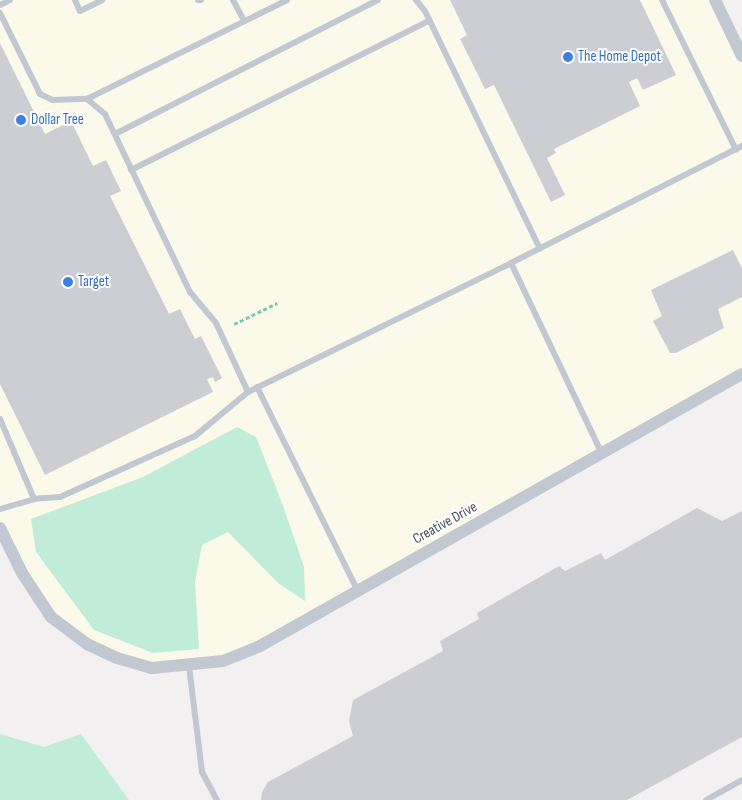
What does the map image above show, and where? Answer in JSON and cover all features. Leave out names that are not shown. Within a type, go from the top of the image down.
[{"type":"street","points":[[715,0],[742,56]]},
{"type":"street","name":"Creative Drive","points":[[0,528],[4,549],[51,617],[87,644],[117,658],[152,668],[189,666],[223,661],[260,646],[742,374]]},
{"type":"lane","points":[[0,5],[10,0]]},
{"type":"lane","points":[[75,0],[80,11],[103,0]]},
{"type":"lane","points":[[233,0],[244,21]]},
{"type":"lane","points":[[0,13],[40,94],[53,100],[87,99],[286,0]]},
{"type":"lane","points":[[115,134],[378,0]]},
{"type":"lane","points":[[416,0],[429,21],[540,249]]},
{"type":"lane","points":[[0,508],[34,499],[68,496],[188,440],[248,392],[257,387],[540,249],[739,148],[662,0]]},
{"type":"lane","points":[[132,170],[429,21]]},
{"type":"lane","points":[[87,99],[106,114],[190,292],[216,323],[248,392]]},
{"type":"lane","points":[[511,263],[602,454]]},
{"type":"lane","points":[[257,387],[358,591]]},
{"type":"lane","points":[[0,419],[34,499]]},
{"type":"lane","points":[[189,666],[202,772],[217,800]]},
{"type":"lane","points":[[706,800],[742,780]]},
{"type":"path","points":[[234,324],[276,303]]},
{"type":"shaded area","points":[[0,0],[715,0],[742,56],[742,374],[260,646],[189,666],[117,658],[51,617],[0,528]]},
{"type":"green space","points":[[237,427],[256,437],[282,503],[304,567],[305,601],[278,583],[228,532],[202,545],[195,582],[199,649],[153,653],[94,630],[36,552],[31,519],[143,477]]},
{"type":"green space","points":[[0,734],[44,747],[81,734],[129,800],[0,800]]},
{"type":"building","name":"The Home Depot","points":[[450,0],[640,0],[676,75],[643,90],[637,78],[629,82],[640,106],[554,149],[556,153],[547,158],[565,195],[551,202],[494,85],[485,89],[460,39],[467,35]]},
{"type":"building","points":[[0,43],[45,134],[71,121],[93,166],[106,160],[121,191],[110,196],[169,314],[180,309],[195,339],[201,336],[222,378],[215,382],[213,377],[207,379],[213,392],[45,475],[0,384]]},
{"type":"building","points":[[733,250],[742,268],[742,297],[718,309],[724,328],[676,353],[670,353],[653,321],[662,316],[651,290]]},
{"type":"building","points":[[697,508],[722,521],[742,511],[742,737],[627,800],[261,800],[262,792],[268,782],[353,736],[349,721],[353,700],[443,651],[440,641],[479,619],[477,613],[559,566],[565,571],[601,553],[605,560]]},
{"type":"place","name":"The Home Depot","points":[[568,57]]},
{"type":"place","name":"Dollar Tree","points":[[21,120]]},
{"type":"place","name":"Target","points":[[68,282]]}]
